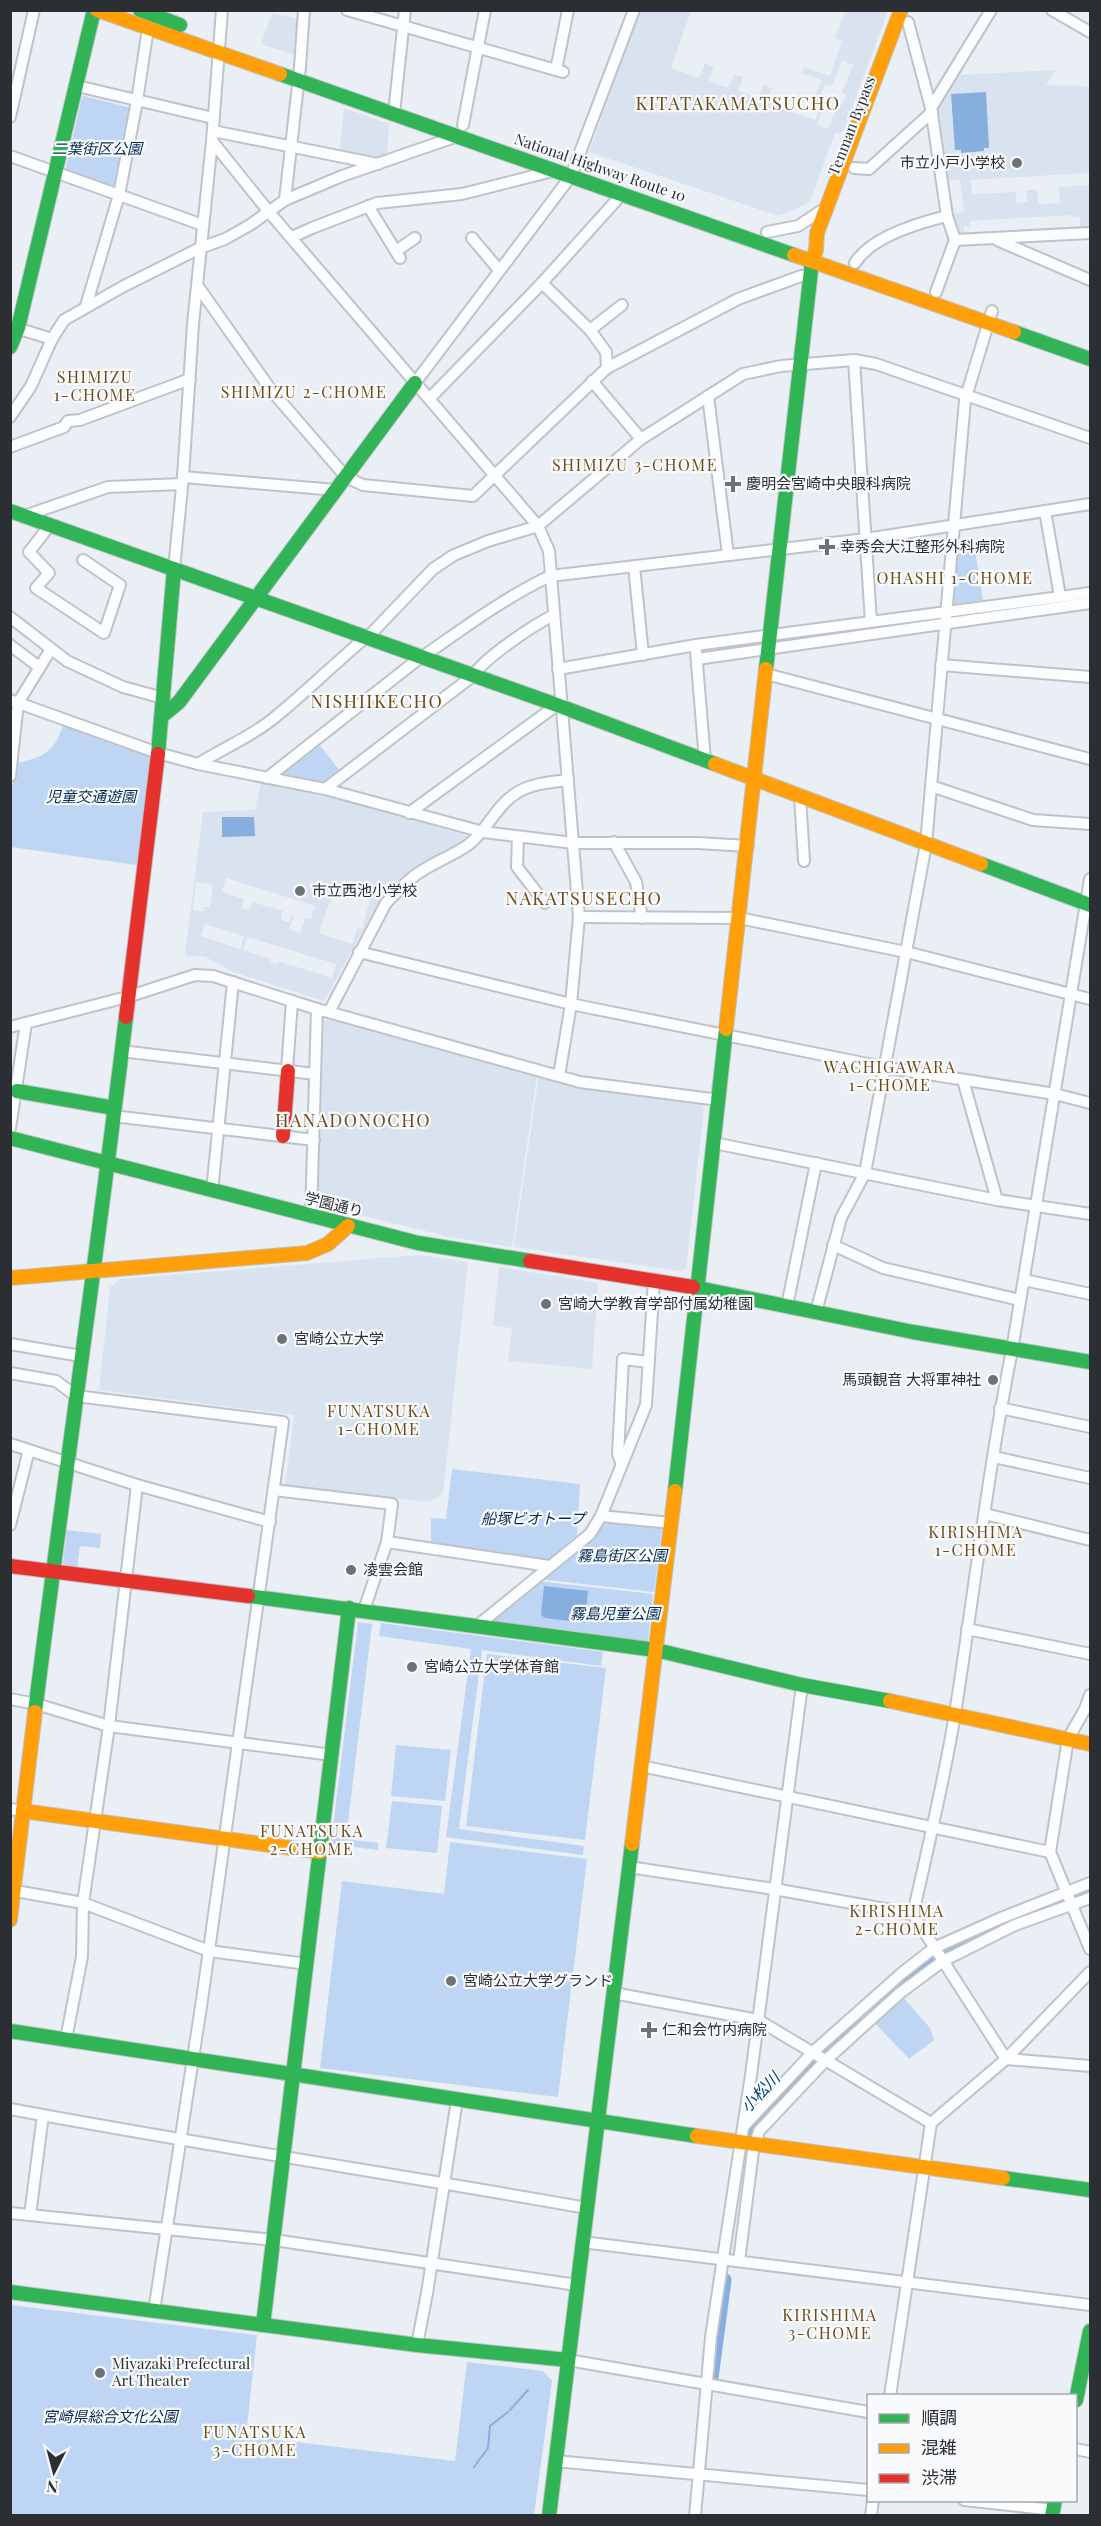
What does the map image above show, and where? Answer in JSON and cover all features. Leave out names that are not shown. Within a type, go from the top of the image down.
[{"type":"main road","name":"National Highway Route 10","points":[[96,10],[148,28],[218,45]]},
{"type":"main road","points":[[10,347],[57,172],[96,10]]},
{"type":"main road","name":"National Highway Route 10","points":[[140,10],[218,45],[573,170],[766,232],[814,255],[855,263],[936,292],[1090,359]]},
{"type":"main road","name":"Tenman Bypass","points":[[814,255],[828,237],[907,14]]},
{"type":"main road","name":"Tenman Bypass","points":[[814,255],[817,233],[827,207],[907,14]]},
{"type":"main road","name":"National Highway Route 10","points":[[460,130],[555,171],[573,170],[622,195],[814,255],[990,317],[1090,347]]},
{"type":"main road","points":[[549,2516],[699,1288],[779,549],[814,255]]},
{"type":"main road","points":[[162,716],[179,702],[415,382]]},
{"type":"main road","points":[[10,511],[559,705],[1088,905]]},
{"type":"main road","points":[[10,1920],[17,1810],[36,1704],[66,1461],[108,1163],[158,753],[174,569]]},
{"type":"main road","points":[[284,1136],[287,1070]]},
{"type":"main road","points":[[17,1091],[114,1112]]},
{"type":"main road","name":"学園通り","points":[[10,1138],[418,1243],[654,1280],[1012,1350],[1090,1362]]},
{"type":"main road","points":[[10,1278],[307,1252],[328,1244],[348,1226]]},
{"type":"main road","points":[[10,1566],[349,1608],[656,1650],[802,1685],[1090,1744]]},
{"type":"main road","points":[[263,2325],[349,1608]]},
{"type":"main road","points":[[17,1810],[224,1840],[320,1851]]},
{"type":"main road","points":[[10,2031],[597,2121],[741,2134],[755,2144],[1090,2190]]},
{"type":"main road","points":[[10,2292],[568,2361]]},
{"type":"main road","points":[[1077,2395],[1090,2331]]},
{"type":"street","points":[[10,117],[34,10]]},
{"type":"street","points":[[174,569],[200,248],[213,136],[222,10]]},
{"type":"street","points":[[285,200],[300,74],[304,10]]},
{"type":"street","points":[[347,10],[559,71],[568,10]]},
{"type":"street","points":[[395,107],[405,10]]},
{"type":"street","points":[[10,417],[31,386],[52,339],[64,320],[86,306],[200,248],[225,239],[285,200],[460,130],[485,10]]},
{"type":"street","points":[[415,382],[573,170],[634,10]]},
{"type":"street","points":[[854,168],[869,169],[931,110],[991,10]]},
{"type":"street","points":[[1052,10],[1090,32]]},
{"type":"street","points":[[907,14],[931,110],[947,216],[955,240],[936,292]]},
{"type":"street","points":[[86,306],[119,195],[148,28]]},
{"type":"street","points":[[77,86],[213,118]]},
{"type":"street","points":[[213,136],[292,146],[379,164]]},
{"type":"street","points":[[213,136],[268,212],[292,237],[538,526],[549,551],[559,705],[568,780],[579,917],[571,1004],[559,1076]]},
{"type":"street","points":[[10,156],[203,225]]},
{"type":"street","points":[[292,237],[368,206],[411,198],[462,194],[555,171]]},
{"type":"street","points":[[430,398],[542,283],[622,195]]},
{"type":"street","points":[[368,206],[398,255],[415,238]]},
{"type":"street","points":[[766,232],[798,226],[827,207]]},
{"type":"street","points":[[855,263],[867,249],[890,236],[922,222],[947,216]]},
{"type":"street","points":[[955,240],[1090,233]]},
{"type":"street","points":[[472,238],[499,270]]},
{"type":"street","points":[[994,239],[1090,280]]},
{"type":"street","points":[[197,285],[272,390],[346,477],[363,485],[473,496],[607,368],[738,299],[801,276],[810,276]]},
{"type":"street","points":[[542,283],[590,330],[606,352],[607,368]]},
{"type":"street","points":[[590,330],[622,305]]},
{"type":"street","points":[[816,1312],[841,1218],[865,1173],[926,844],[966,395],[990,317]]},
{"type":"street","points":[[14,327],[52,339]]},
{"type":"street","points":[[855,360],[871,622]]},
{"type":"street","points":[[198,764],[274,718],[366,638],[428,573],[454,555],[488,541],[538,526],[641,440],[742,374],[800,364],[855,360],[876,364],[1090,438]]},
{"type":"street","points":[[10,447],[64,427],[68,421],[80,420],[189,379]]},
{"type":"street","points":[[592,381],[641,440]]},
{"type":"street","points":[[708,396],[728,555]]},
{"type":"street","points":[[24,516],[108,487],[182,481],[336,490]]},
{"type":"street","points":[[267,778],[421,657],[519,591],[550,576],[866,539],[1090,504]]},
{"type":"street","points":[[1045,511],[1060,596]]},
{"type":"street","points":[[50,525],[29,552],[49,573],[36,588],[104,633],[120,585],[83,560]]},
{"type":"street","points":[[634,566],[643,655]]},
{"type":"street","points":[[697,659],[871,622],[1090,592]]},
{"type":"street","points":[[558,669],[696,645],[769,642],[945,623],[1090,603]]},
{"type":"street","points":[[325,789],[474,675],[505,647],[554,615]]},
{"type":"street","points":[[10,618],[67,661],[123,687],[163,698]]},
{"type":"street","points":[[10,645],[39,667]]},
{"type":"street","points":[[696,645],[705,760]]},
{"type":"street","points":[[10,776],[14,701],[51,648]]},
{"type":"street","points":[[941,666],[1090,677]]},
{"type":"street","points":[[766,674],[1090,759]]},
{"type":"street","points":[[14,701],[158,753],[198,764],[325,789],[483,832],[573,843],[748,846]]},
{"type":"street","points":[[409,813],[559,705]]},
{"type":"street","points":[[329,1011],[387,903],[400,888],[414,876],[468,845],[483,832],[515,794],[527,788],[568,780]]},
{"type":"street","points":[[931,786],[1033,820],[1090,824]]},
{"type":"street","points":[[800,796],[804,861]]},
{"type":"street","points":[[518,837],[517,867],[545,903]]},
{"type":"street","points":[[614,842],[636,882],[642,918]]},
{"type":"street","points":[[1006,2059],[913,1914],[955,1715],[1000,1408],[1056,1094],[1088,905],[1090,879]]},
{"type":"street","points":[[579,917],[739,918],[906,952],[1090,999]]},
{"type":"street","points":[[359,952],[571,1004],[883,1067],[1056,1094],[1090,1102]]},
{"type":"street","points":[[10,1027],[127,997],[195,975],[213,976],[317,1009],[580,1082],[719,1100]]},
{"type":"street","points":[[212,1191],[233,981]]},
{"type":"street","points":[[287,1070],[292,1001]]},
{"type":"street","points":[[311,1217],[317,1009]]},
{"type":"street","points":[[10,1128],[26,1023]]},
{"type":"street","points":[[121,1051],[315,1074]]},
{"type":"street","points":[[963,1080],[997,1200]]},
{"type":"street","points":[[114,1112],[218,1129],[314,1140]]},
{"type":"street","points":[[714,1143],[997,1200],[1090,1214]]},
{"type":"street","points":[[787,1306],[816,1163]]},
{"type":"street","points":[[833,1245],[884,1268],[1020,1300]]},
{"type":"street","points":[[477,1626],[590,1534],[601,1516],[646,1405],[654,1280]]},
{"type":"street","points":[[1024,1280],[1090,1294]]},
{"type":"street","points":[[10,1344],[81,1356]]},
{"type":"street","points":[[621,1462],[618,1454],[623,1359],[649,1362]]},
{"type":"street","points":[[10,1373],[56,1381],[76,1396],[283,1422],[209,1951],[154,2311]]},
{"type":"street","points":[[1000,1408],[1090,1428]]},
{"type":"street","points":[[10,1444],[137,1485],[270,1522]]},
{"type":"street","points":[[10,1525],[29,1450]]},
{"type":"street","points":[[993,1457],[1090,1478]]},
{"type":"street","points":[[66,2039],[82,1957],[83,1903],[109,1726],[137,1485]]},
{"type":"street","points":[[274,1490],[392,1504],[387,1542],[364,1610]]},
{"type":"street","points":[[985,1514],[1090,1540]]},
{"type":"street","points":[[601,1516],[671,1523]]},
{"type":"street","points":[[387,1542],[549,1566]]},
{"type":"street","points":[[967,1629],[1090,1654]]},
{"type":"street","points":[[695,2516],[698,2475],[707,2435],[705,2382],[758,2020],[802,1685]]},
{"type":"street","points":[[1090,1695],[1068,1739],[1050,1852],[1090,1949]]},
{"type":"street","points":[[10,1699],[36,1704],[109,1726],[332,1755]]},
{"type":"street","points":[[641,1766],[1050,1852]]},
{"type":"street","points":[[629,1867],[774,1889],[913,1914]]},
{"type":"street","points":[[741,2134],[934,1948],[1001,1917],[1090,1883]]},
{"type":"street","points":[[12,1890],[83,1903],[209,1951],[307,1964]]},
{"type":"street","points":[[739,2261],[755,2144],[759,2131],[820,2056],[943,1961],[1015,1925],[1090,1898]]},
{"type":"street","points":[[890,2394],[931,2123],[1006,2059],[1090,1972]]},
{"type":"street","points":[[613,1993],[758,2020],[931,2123]]},
{"type":"street","points":[[1006,2059],[1090,2066]]},
{"type":"street","points":[[417,2344],[457,2100]]},
{"type":"street","points":[[10,2109],[587,2208]]},
{"type":"street","points":[[30,2215],[43,2115]]},
{"type":"street","points":[[10,2213],[274,2240],[577,2284]]},
{"type":"street","points":[[582,2242],[1090,2305]]},
{"type":"street","points":[[568,2361],[717,2384],[867,2412]]},
{"type":"street","points":[[555,2461],[867,2490]]},
{"type":"street","points":[[984,2502],[1053,2509]]},
{"type":"shaded area","points":[[640,10],[691,11],[671,68],[699,78],[705,63],[714,67],[709,81],[728,88],[734,74],[743,77],[738,91],[758,98],[763,85],[772,88],[767,103],[815,120],[822,104],[814,100],[822,80],[802,73],[804,67],[830,76],[842,41],[835,38],[845,11],[888,11],[843,132],[835,133],[810,202],[779,216],[589,152]],"holes":[[[842,60],[853,65],[842,93],[846,95],[842,105],[838,104],[828,129],[817,125],[826,102],[819,99],[825,84],[832,86]]]},
{"type":"shaded area","points":[[272,13],[298,19],[295,55],[261,44]]},
{"type":"shaded area","name":"市立小戸小学校","points":[[1056,70],[1046,85],[1090,86],[1090,228],[961,236],[950,216],[938,110],[956,75]],"holes":[[[1089,173],[1089,185],[1059,187],[1060,203],[1039,204],[1037,190],[1026,190],[1027,202],[1017,203],[1016,192],[972,194],[971,180]],[[960,179],[964,212],[952,214],[947,181]],[[1073,215],[1080,217],[1080,226],[964,233],[964,227],[970,226],[970,221]]]},
{"type":"shaded area","points":[[986,92],[989,148],[984,148],[984,151],[961,153],[961,150],[955,150],[951,94]]},
{"type":"shaded area","points":[[344,108],[389,124],[387,157],[378,161],[339,154]]},
{"type":"shaded area","name":"市立西池小学校","points":[[261,782],[316,792],[471,837],[410,869],[379,902],[324,1001],[233,972],[204,956],[187,957],[185,954],[203,812],[255,810]],"holes":[[[226,878],[315,906],[311,919],[305,918],[300,933],[289,929],[294,915],[292,914],[289,922],[281,920],[283,911],[252,902],[250,910],[242,908],[244,899],[222,892]],[[196,882],[213,885],[210,907],[204,907],[204,911],[193,910]],[[336,883],[342,885],[340,890],[370,900],[362,929],[357,928],[352,944],[319,933]],[[205,924],[244,936],[240,949],[201,936]],[[247,937],[336,964],[332,978],[278,961],[277,964],[270,962],[271,959],[243,950]]]},
{"type":"shaded area","points":[[222,817],[254,817],[255,836],[222,837]]},
{"type":"shaded area","points":[[327,1019],[537,1075],[512,1247],[450,1237],[318,1203],[324,1022]]},
{"type":"shaded area","points":[[539,1075],[580,1088],[702,1104],[704,1108],[686,1269],[682,1271],[514,1247]]},
{"type":"shaded area","name":"宮崎公立大学","points":[[419,1255],[468,1262],[443,1494],[428,1502],[285,1487],[294,1415],[99,1390],[110,1287],[121,1279]]},
{"type":"shaded area","name":"宮崎大学教育学部付属幼稚園","points":[[499,1267],[598,1283],[592,1369],[508,1361],[512,1328],[493,1326]]},
{"type":"shaded area","points":[[544,1586],[588,1591],[585,1623],[545,1618],[541,1615]]},
{"type":"green space","name":"二葉街区公園","points":[[84,96],[132,108],[115,187],[67,170]]},
{"type":"green space","points":[[975,550],[983,600],[954,604],[951,602],[955,555]]},
{"type":"green space","name":"児童交通遊園","points":[[64,723],[157,757],[143,866],[11,847],[10,805],[15,764],[47,752],[56,741]]},
{"type":"green space","points":[[319,744],[340,771],[322,784],[279,776],[279,773]]},
{"type":"green space","name":"船塚ビオトープ","points":[[452,1469],[580,1484],[577,1535],[545,1563],[431,1546],[431,1518],[446,1519]]},
{"type":"green space","name":"霧島街区公園","points":[[603,1522],[662,1527],[654,1592],[539,1579]]},
{"type":"green space","points":[[67,1530],[101,1534],[100,1548],[80,1546],[77,1568],[67,1567],[63,1563]]},
{"type":"green space","name":"霧島児童公園","points":[[537,1581],[653,1594],[648,1640],[645,1643],[492,1624],[490,1619]]},
{"type":"green space","points":[[358,1622],[372,1624],[346,1839],[378,1843],[378,1850],[331,1844]]},
{"type":"green space","points":[[381,1623],[603,1652],[601,1666],[482,1650],[459,1829],[584,1846],[583,1855],[446,1837],[471,1649],[379,1636]]},
{"type":"green space","points":[[487,1654],[606,1668],[585,1840],[466,1826]]},
{"type":"green space","points":[[396,1745],[451,1750],[445,1801],[391,1796]]},
{"type":"green space","points":[[392,1801],[442,1806],[437,1853],[386,1848]]},
{"type":"green space","name":"宮崎公立大学グランド","points":[[450,1842],[587,1859],[558,2097],[320,2068],[342,1881],[444,1894]]},
{"type":"green space","points":[[901,1995],[930,2028],[934,2040],[909,2059],[872,2020]]},
{"type":"green space","name":"宮崎県総合文化公園","points":[[11,2305],[257,2335],[246,2436],[455,2461],[467,2362],[543,2371],[552,2381],[534,2515],[11,2515]]},
{"type":"waterway","name":"小松川","points":[[873,2004],[920,1966],[953,1947],[1005,1921],[1090,1890]]},
{"type":"waterway","name":"小松川","points":[[743,2149],[746,2133],[764,2118],[855,2020]]},
{"type":"waterway","name":"小松川","points":[[711,2378],[724,2280]]},
{"type":"waterway","points":[[510,2410],[528,2390]]},
{"type":"waterway","points":[[474,2467],[488,2448],[490,2426],[508,2412]]},
{"type":"traffic: fast","points":[[10,347],[18,328],[94,10]]},
{"type":"traffic: fast","points":[[140,10],[180,25]]},
{"type":"traffic: fast","points":[[280,74],[794,255]]},
{"type":"traffic: fast","points":[[766,669],[812,261]]},
{"type":"traffic: fast","points":[[1014,332],[1090,359]]},
{"type":"traffic: fast","points":[[162,716],[179,702],[415,383]]},
{"type":"traffic: fast","points":[[10,511],[557,705],[715,764]]},
{"type":"traffic: fast","points":[[158,754],[174,569]]},
{"type":"traffic: fast","points":[[981,864],[1090,905]]},
{"type":"traffic: fast","points":[[35,1712],[126,1017]]},
{"type":"traffic: fast","points":[[675,1491],[726,1029]]},
{"type":"traffic: fast","points":[[17,1091],[114,1108]]},
{"type":"traffic: fast","points":[[10,1138],[418,1243],[530,1261]]},
{"type":"traffic: fast","points":[[693,1287],[913,1332],[1090,1362]]},
{"type":"traffic: fast","points":[[248,1596],[656,1650],[802,1685],[890,1701]]},
{"type":"traffic: fast","points":[[263,2325],[349,1608]]},
{"type":"traffic: fast","points":[[549,2516],[632,1844]]},
{"type":"traffic: fast","points":[[10,2031],[697,2136]]},
{"type":"traffic: fast","points":[[1003,2178],[1090,2190]]},
{"type":"traffic: fast","points":[[10,2292],[417,2345],[568,2360]]},
{"type":"traffic: fast","points":[[1077,2395],[1090,2331]]},
{"type":"traffic: fast","points":[[1052,2516],[1055,2502]]},
{"type":"traffic: slow","points":[[97,10],[280,74]]},
{"type":"traffic: slow","points":[[812,261],[816,250],[817,233],[901,10]]},
{"type":"traffic: slow","points":[[794,255],[1014,332]]},
{"type":"traffic: slow","points":[[726,1029],[766,669]]},
{"type":"traffic: slow","points":[[715,764],[981,864]]},
{"type":"traffic: slow","points":[[10,1278],[307,1253],[328,1244],[348,1226]]},
{"type":"traffic: slow","points":[[632,1844],[675,1491]]},
{"type":"traffic: slow","points":[[890,1701],[1090,1744]]},
{"type":"traffic: slow","points":[[10,1920],[35,1712]]},
{"type":"traffic: slow","points":[[23,1811],[320,1852]]},
{"type":"traffic: slow","points":[[697,2136],[1003,2178]]},
{"type":"traffic: jam","points":[[126,1017],[158,754]]},
{"type":"traffic: jam","points":[[283,1136],[288,1071]]},
{"type":"traffic: jam","points":[[530,1261],[693,1287]]},
{"type":"traffic: jam","points":[[10,1566],[248,1596]]},
{"type":"place","name":"市立小戸小学校","points":[[1017,163]]},
{"type":"place","name":"慶明会宮崎中央眼科病院","points":[[733,484]]},
{"type":"place","name":"幸秀会大江整形外科病院","points":[[827,547]]},
{"type":"place","name":"市立西池小学校","points":[[300,891]]},
{"type":"place","name":"宮崎大学教育学部付属幼稚園","points":[[546,1304]]},
{"type":"place","name":"宮崎公立大学","points":[[282,1339]]},
{"type":"place","name":"馬頭観音 大将軍神社","points":[[993,1380]]},
{"type":"place","name":"凌雲会館","points":[[351,1570]]},
{"type":"place","name":"宮崎公立大学体育館","points":[[412,1667]]},
{"type":"place","name":"宮崎公立大学グランド","points":[[451,1981]]},
{"type":"place","name":"仁和会竹内病院","points":[[649,2030]]},
{"type":"place","name":"Miyazaki Prefectural Art Theater","points":[[100,2373]]},
{"type":"district","name":"KITATAKAMATSUCHO","points":[[738,104]]},
{"type":"district","name":"SHIMIZU 1-CHOME","points":[[95,386]]},
{"type":"district","name":"SHIMIZU 2-CHOME","points":[[304,392]]},
{"type":"district","name":"SHIMIZU 3-CHOME","points":[[635,465]]},
{"type":"district","name":"OHASHI 1-CHOME","points":[[955,578]]},
{"type":"district","name":"NISHIIKECHO","points":[[377,702]]},
{"type":"district","name":"NAKATSUSECHO","points":[[584,899]]},
{"type":"district","name":"WACHIGAWARA 1-CHOME","points":[[890,1076]]},
{"type":"district","name":"HANADONOCHO","points":[[353,1121]]},
{"type":"district","name":"FUNATSUKA 1-CHOME","points":[[379,1420]]},
{"type":"district","name":"KIRISHIMA 1-CHOME","points":[[976,1541]]},
{"type":"district","name":"FUNATSUKA 2-CHOME","points":[[312,1840]]},
{"type":"district","name":"KIRISHIMA 2-CHOME","points":[[897,1920]]},
{"type":"district","name":"KIRISHIMA 3-CHOME","points":[[830,2324]]},
{"type":"district","name":"FUNATSUKA 3-CHOME","points":[[255,2441]]}]
